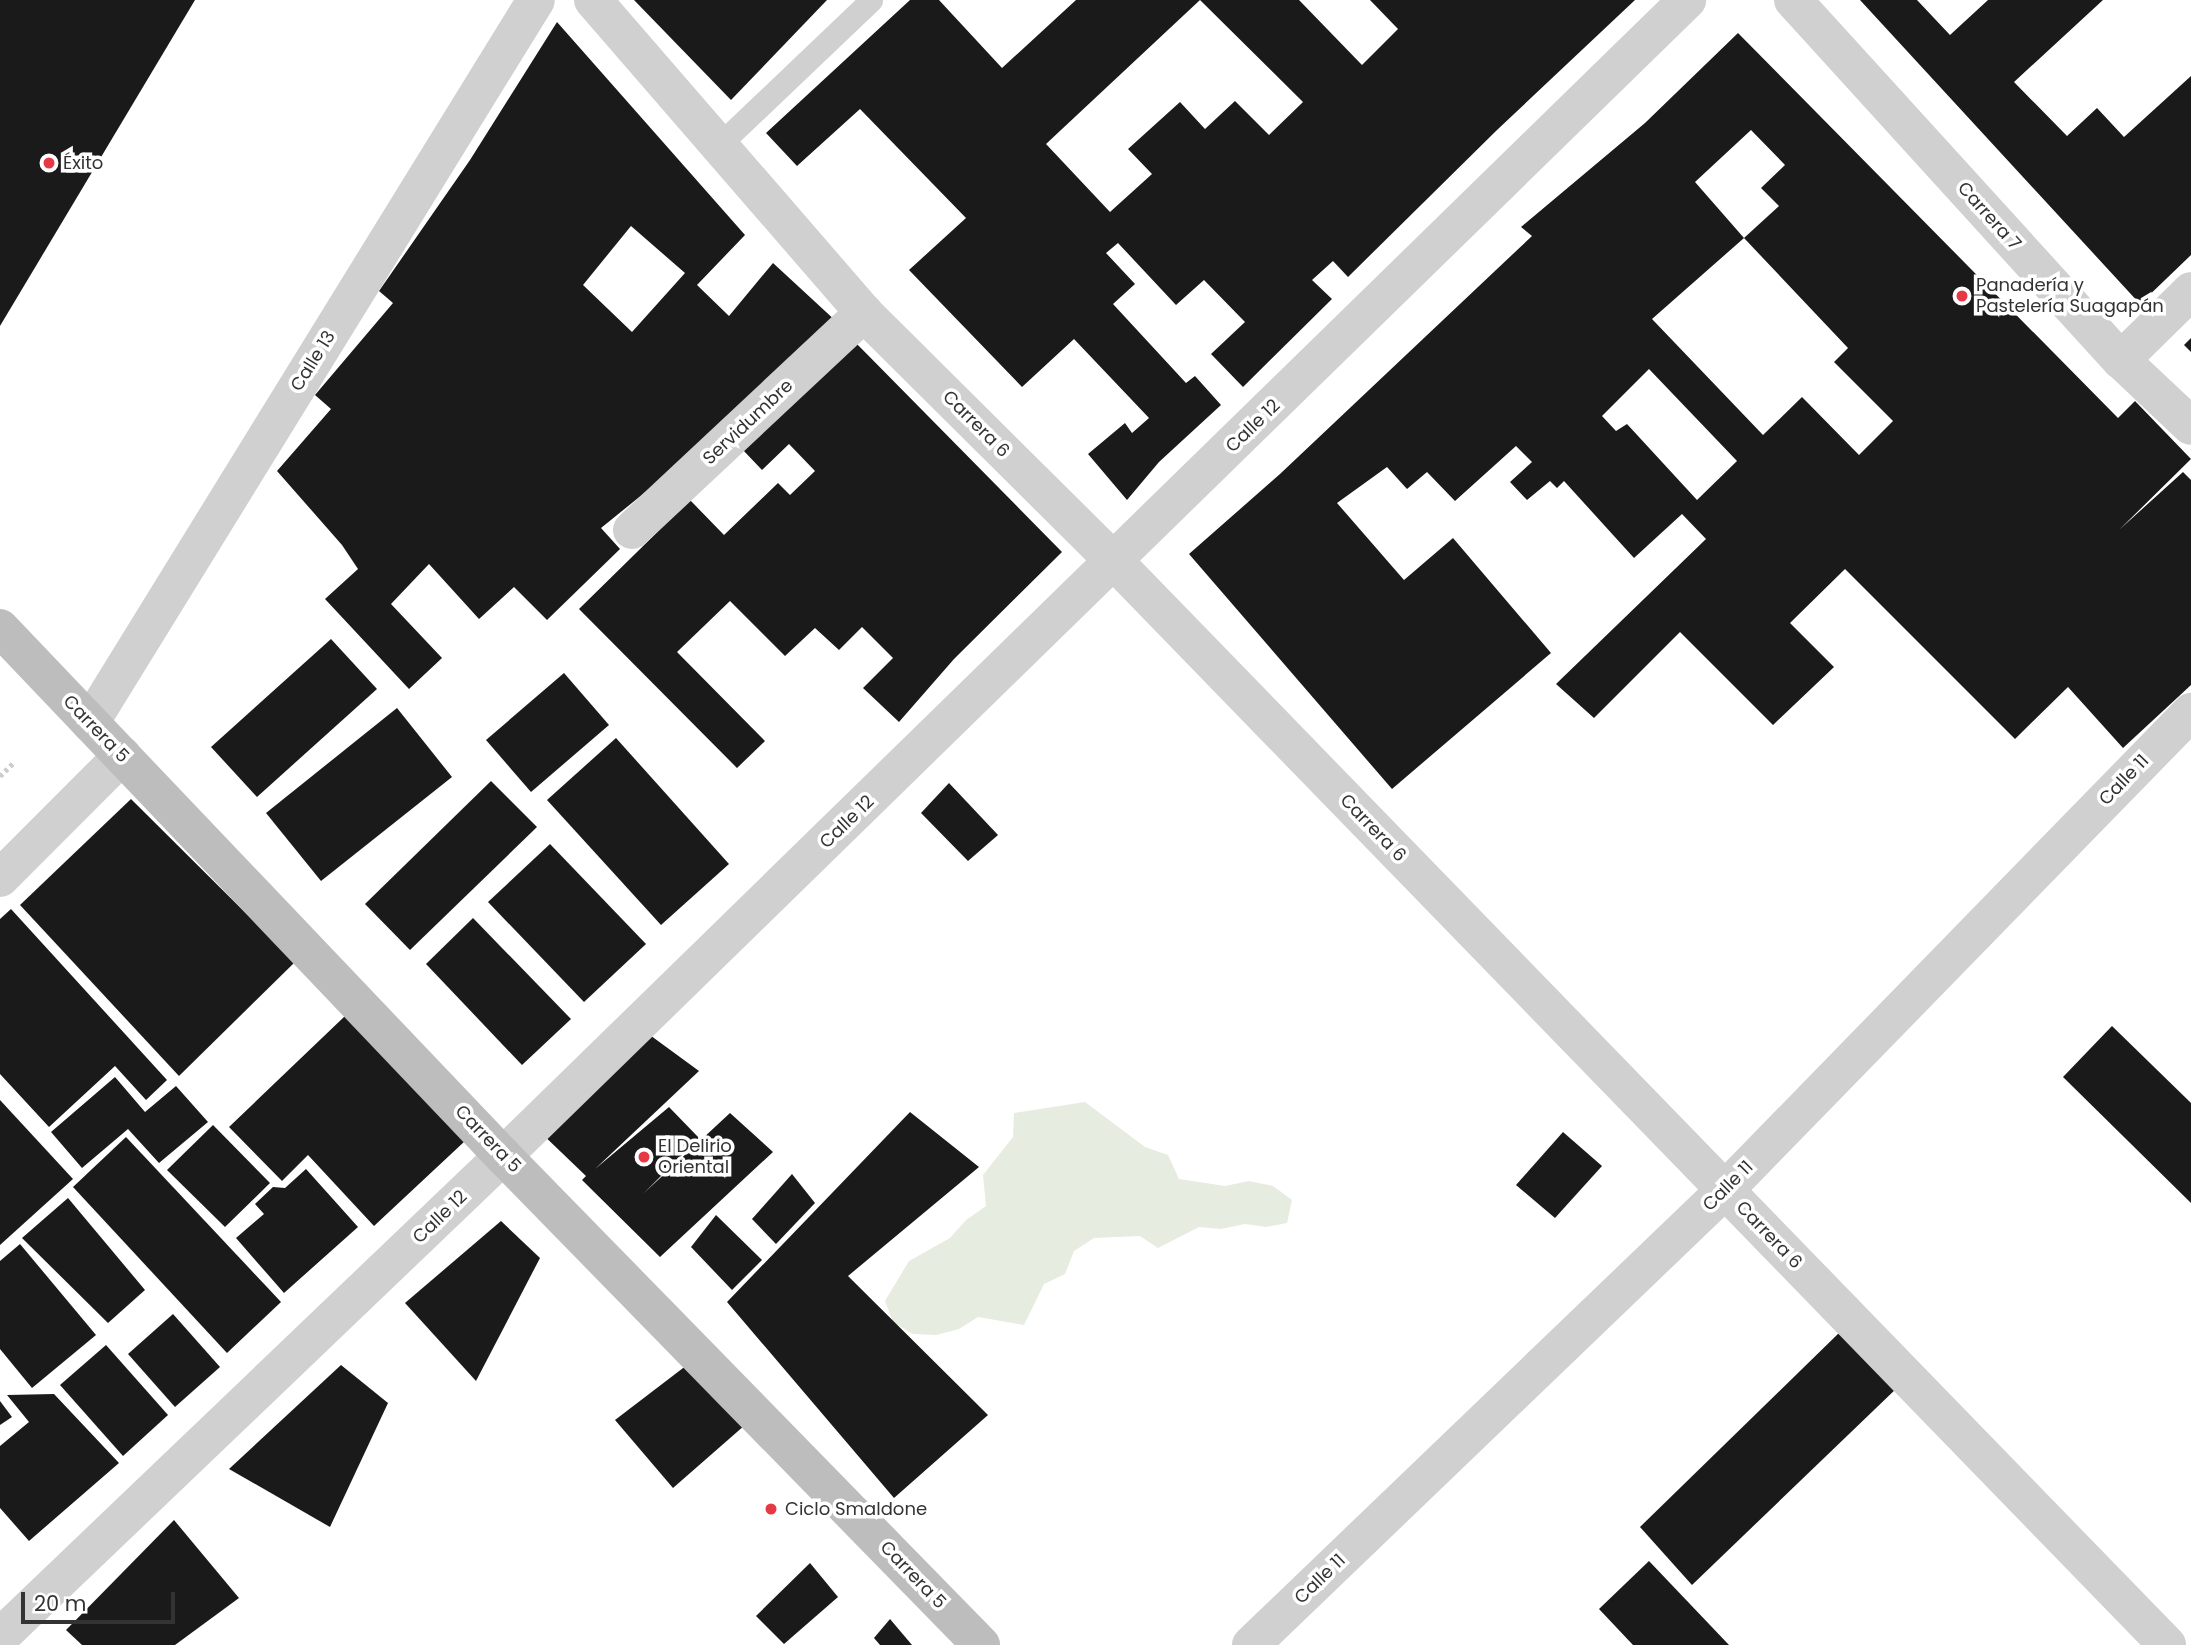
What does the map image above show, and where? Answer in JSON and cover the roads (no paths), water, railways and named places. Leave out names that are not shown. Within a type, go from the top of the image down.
[{"type":"main road","name":"Carrera 5","points":[[0,628],[503,1156],[981,1645]]},
{"type":"street","name":"Calle 13","points":[[90,723],[536,0]]},
{"type":"street","name":"Carrera 6","points":[[593,0],[864,313],[1115,562],[2167,1645]]},
{"type":"street","name":"Calle 12","points":[[0,1637],[503,1156],[1115,562],[1687,0]]},
{"type":"street","name":"Carrera 7","points":[[1793,0],[2121,360],[2191,426]]},
{"type":"street","points":[[2121,360],[2191,290]]},
{"type":"street","name":"Servidumbre","points":[[632,530],[864,313]]},
{"type":"street","name":"Calle 11","points":[[1251,1645],[1725,1190],[2191,712]]},
{"type":"street","points":[[0,878],[122,756]]},
{"type":"lane","points":[[719,145],[871,0]]},
{"type":"place","name":"Éxito","points":[[49,163]]},
{"type":"place","name":"Panadería y Pastelería Suagapán","points":[[1962,296]]},
{"type":"place","name":"El Delirio Oriental","points":[[644,1157]]},
{"type":"place","name":"Ciclo Smaldone","points":[[771,1509]]}]
